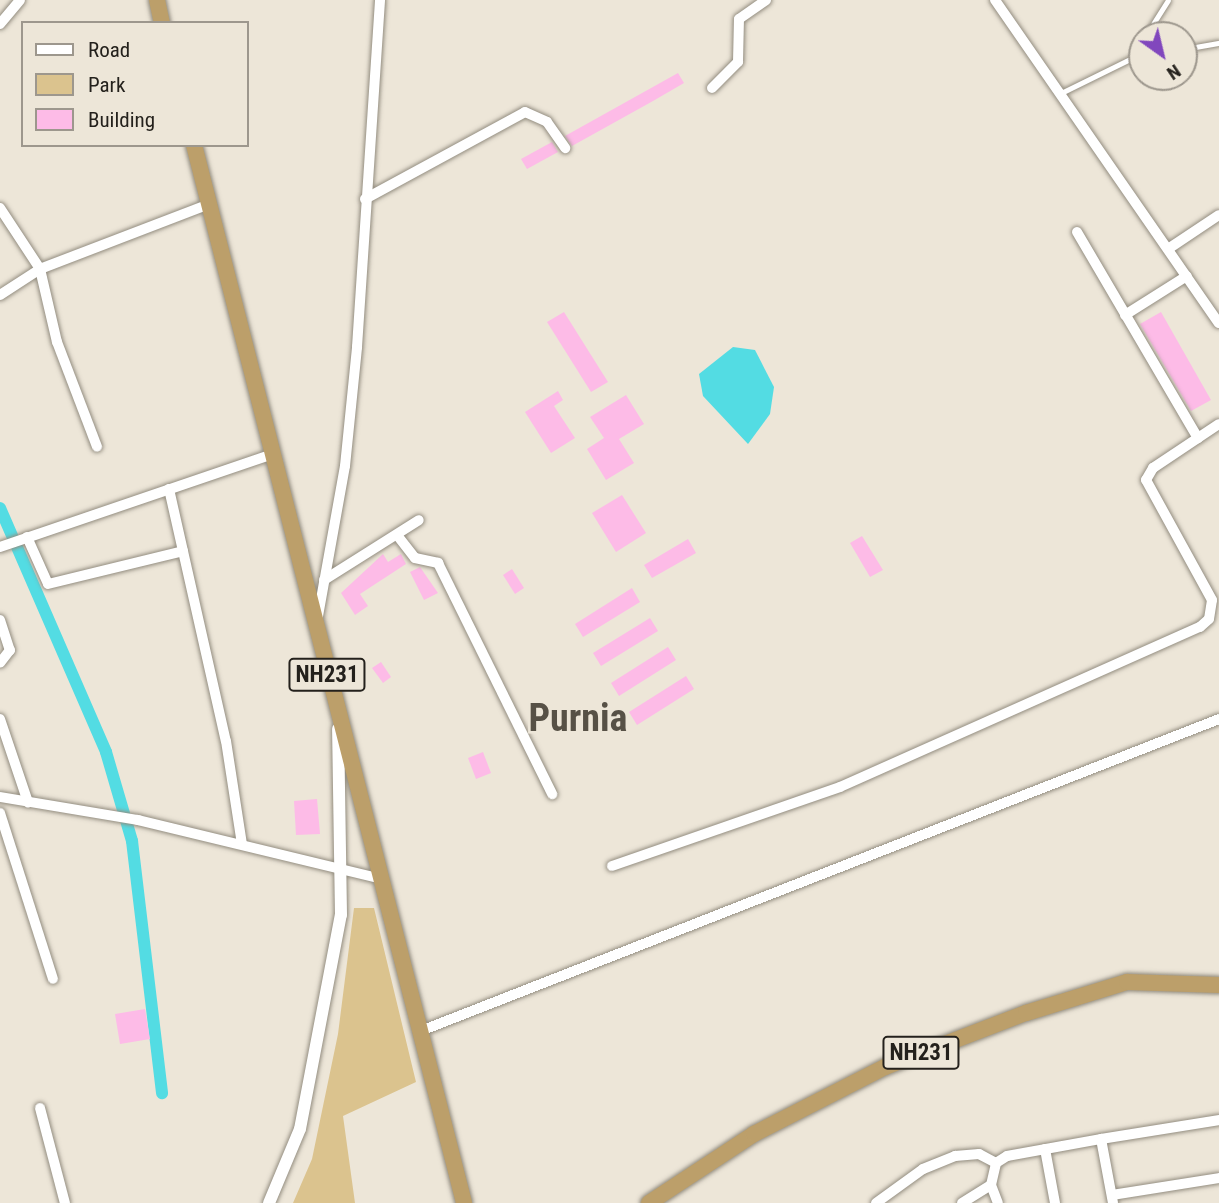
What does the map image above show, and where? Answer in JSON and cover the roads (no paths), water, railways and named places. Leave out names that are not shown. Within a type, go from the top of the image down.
[{"type":"highway","points":[[156,0],[161,21]]},
{"type":"highway","name":"NH231","points":[[195,147],[338,722],[464,1203]]},
{"type":"highway","name":"NH231","points":[[649,1203],[754,1133],[885,1067],[1027,1013],[1127,982],[1219,985]]},
{"type":"street","points":[[0,24],[20,0]]},
{"type":"street","points":[[316,626],[345,466],[380,0]]},
{"type":"street","points":[[712,88],[738,62],[739,19],[766,0]]},
{"type":"street","points":[[995,0],[1063,92],[1219,323]]},
{"type":"street","points":[[365,199],[525,112],[547,122],[565,148]]},
{"type":"street","points":[[0,295],[40,269],[209,204]]},
{"type":"street","points":[[0,208],[40,269],[57,342],[97,446]]},
{"type":"street","points":[[1168,249],[1219,215]]},
{"type":"street","points":[[1077,232],[1198,439]]},
{"type":"street","points":[[1125,315],[1187,276]]},
{"type":"street","points":[[612,866],[840,787],[1199,628],[1209,620],[1212,600],[1146,480],[1219,424]]},
{"type":"street","points":[[4,545],[271,455]]},
{"type":"street","points":[[169,489],[226,741],[242,844]]},
{"type":"street","points":[[324,580],[419,520]]},
{"type":"street","points":[[397,535],[415,558],[438,563],[552,794]]},
{"type":"street","points":[[23,538],[48,584],[183,551]]},
{"type":"street","points":[[0,621],[10,650],[0,663]]},
{"type":"street","points":[[0,719],[28,802]]},
{"type":"street","points":[[418,1032],[1219,719]]},
{"type":"street","points":[[270,1203],[300,1129],[344,871],[338,722]]},
{"type":"street","points":[[0,797],[138,820],[378,878]]},
{"type":"street","points":[[0,813],[53,979]]},
{"type":"street","points":[[40,1108],[65,1203]]},
{"type":"street","points":[[876,1203],[935,1163],[971,1153],[996,1163],[1045,1149],[1219,1120]]},
{"type":"street","points":[[1101,1139],[1113,1199],[1219,1178]]},
{"type":"street","points":[[1045,1149],[1055,1203]]},
{"type":"street","points":[[996,1163],[991,1185],[998,1203]]},
{"type":"street","points":[[962,1203],[991,1185]]},
{"type":"lane","points":[[1155,21],[1168,0]]},
{"type":"lane","points":[[1198,47],[1219,43]]},
{"type":"lane","points":[[1063,92],[1128,60]]},
{"type":"water","points":[[733,347],[755,350],[774,387],[770,414],[748,444],[703,396],[699,374]]},
{"type":"waterway","points":[[0,508],[106,752],[132,841],[162,1093]]},
{"type":"district","name":"Purnia","points":[[578,719]]}]
